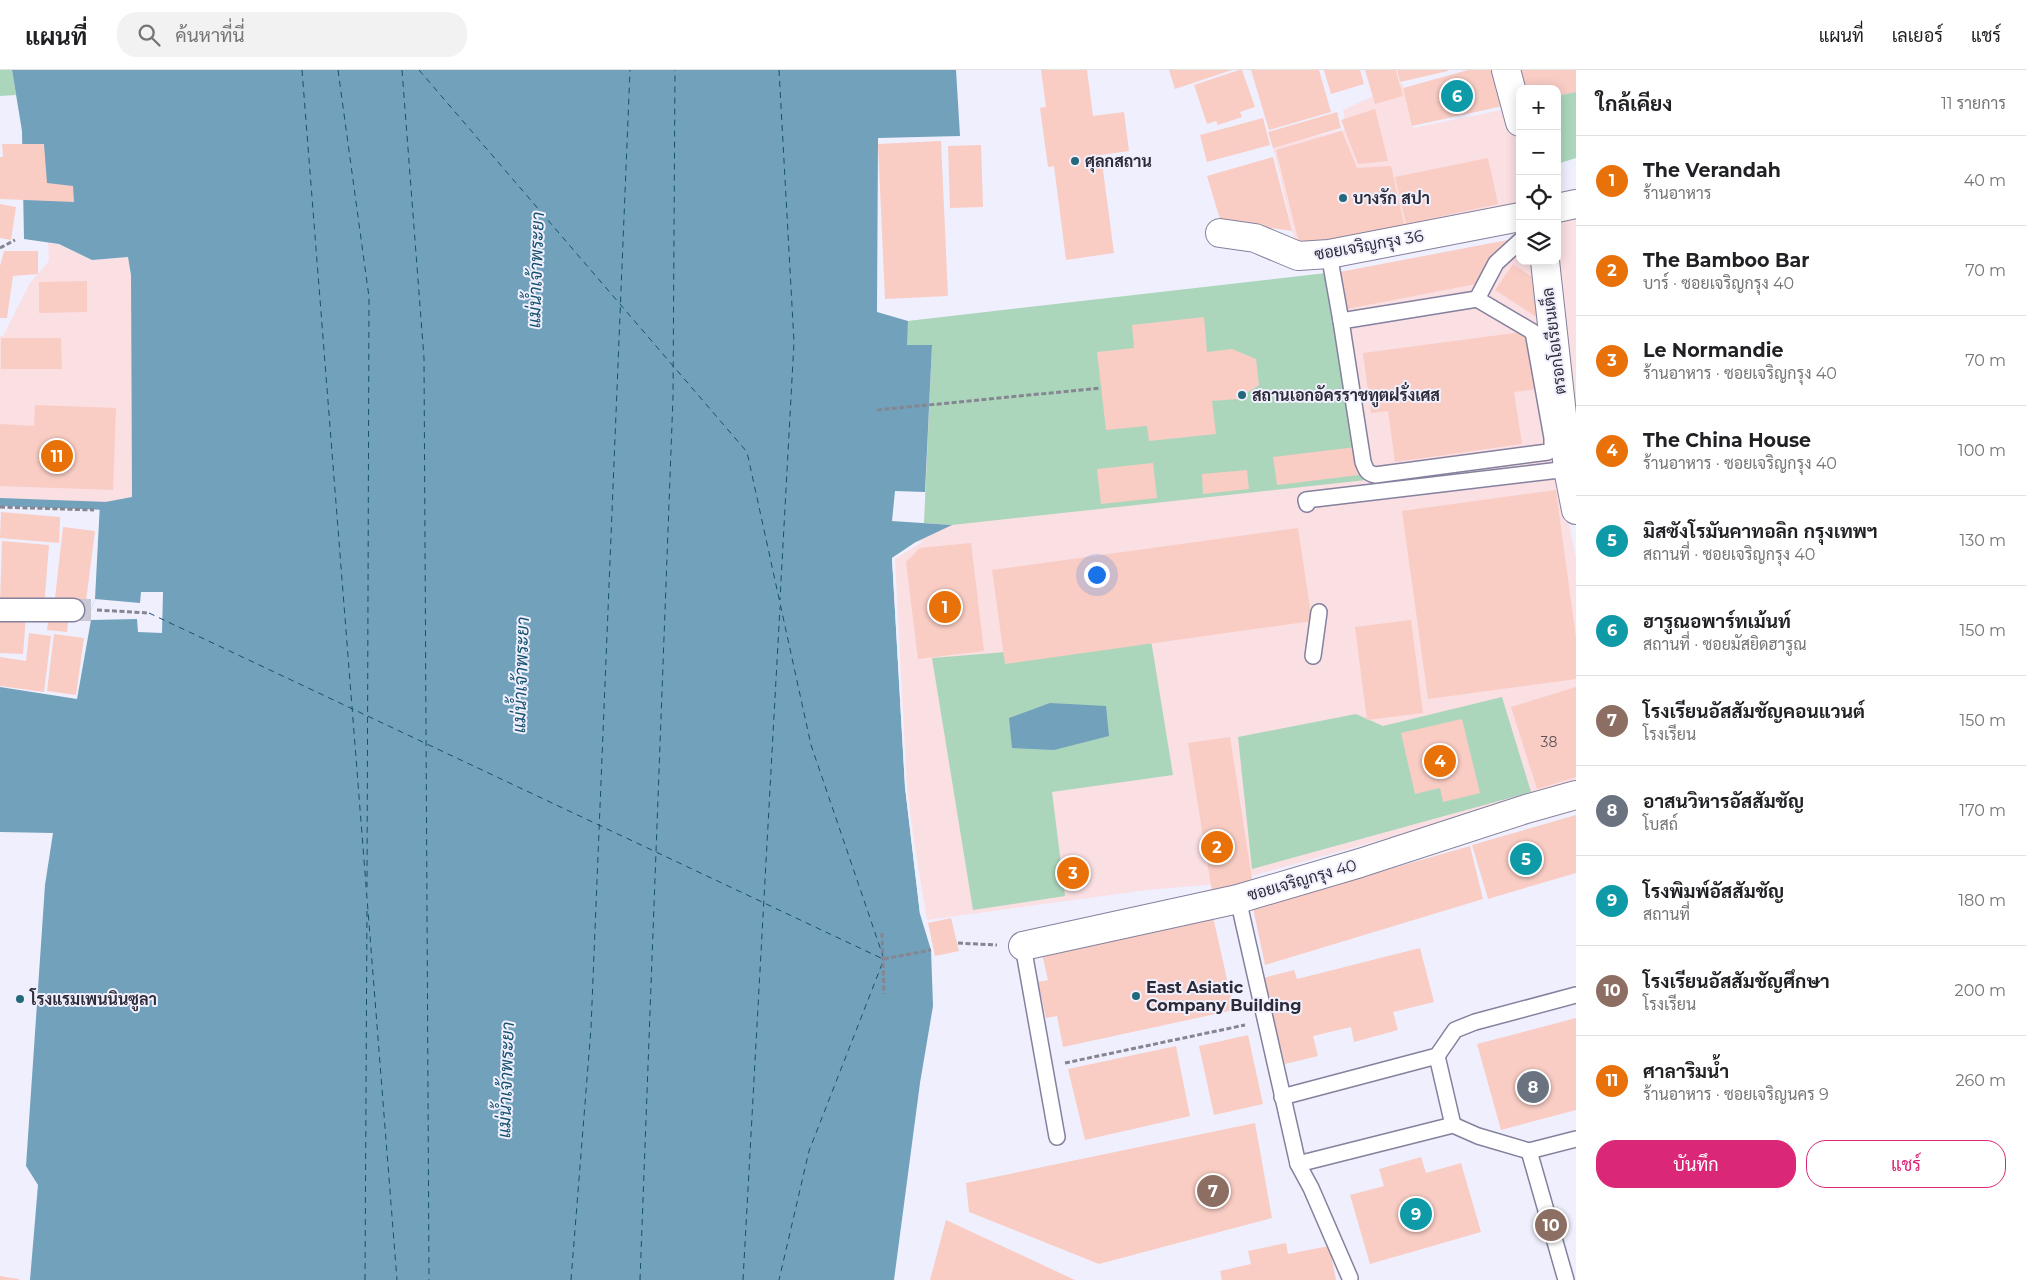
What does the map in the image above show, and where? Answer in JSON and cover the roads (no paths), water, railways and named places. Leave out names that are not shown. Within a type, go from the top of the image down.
[{"type":"street","points":[[1506,70],[1516,107]]},
{"type":"street","points":[[1561,207],[1576,204]]},
{"type":"street","name":"ซอยเจริญกรุง 36","points":[[1220,233],[1255,238],[1298,256],[1329,254],[1516,218]]},
{"type":"street","name":"ตรอกโอเรียนเต็ล","points":[[1545,265],[1568,469],[1576,510]]},
{"type":"street","points":[[0,610],[82,610]]},
{"type":"street","name":"ซอยเจริญกรุง 40","points":[[1023,946],[1238,899],[1576,795]]},
{"type":"lane","points":[[1477,300],[1496,263],[1516,245]]},
{"type":"lane","points":[[1329,254],[1366,471],[1375,475],[1548,452],[1552,448],[1552,438],[1533,332],[1477,300],[1341,321]]},
{"type":"lane","points":[[1307,504],[1306,500],[1568,469]]},
{"type":"lane","points":[[1313,656],[1319,612]]},
{"type":"lane","points":[[1238,899],[1298,1164],[1311,1188],[1350,1278]]},
{"type":"lane","points":[[1023,946],[1057,1137]]},
{"type":"lane","points":[[1282,1097],[1437,1056],[1455,1030],[1475,1022],[1576,995]]},
{"type":"lane","points":[[1437,1056],[1453,1125]]},
{"type":"lane","points":[[1298,1164],[1453,1125],[1478,1136],[1529,1150],[1576,1139]]},
{"type":"lane","points":[[1529,1150],[1566,1280]]},
{"type":"water","name":"แม่น้ำเจ้าพระยา","points":[[12,70],[956,70],[960,136],[878,138],[877,312],[908,321],[907,345],[932,345],[925,492],[895,491],[892,521],[952,525],[916,542],[892,558],[905,787],[920,914],[931,950],[933,1006],[920,1083],[894,1280],[30,1280],[38,1185],[26,1166],[45,885],[53,833],[0,832],[0,687],[77,699],[91,620],[91,610],[95,599],[100,503],[132,497],[131,275],[128,257],[92,260],[59,244],[24,239],[22,131]]},
{"type":"water","points":[[1050,703],[1106,706],[1109,736],[1054,750],[1012,748],[1009,718]]},
{"type":"waterway","points":[[0,502],[108,506]]},
{"type":"tunnel","points":[[73,610],[91,610]]},
{"type":"place","name":"ฮารูณอพาร์ทเม้นท์","points":[[1457,96]]},
{"type":"place","name":"ศุลกสถาน","points":[[1075,161]]},
{"type":"place","name":"บางรัก สปา","points":[[1343,198]]},
{"type":"place","name":"สถานเอกอัครราชทูตฝรั่งเศส","points":[[1242,395]]},
{"type":"place","name":"ศาลาริมน้ำ","points":[[57,456]]},
{"type":"place","name":"The Verandah","points":[[945,607]]},
{"type":"place","name":"The China House","points":[[1440,761]]},
{"type":"place","name":"The Bamboo Bar","points":[[1217,847]]},
{"type":"place","name":"มิสซังโรมันคาทอลิก กรุงเทพฯ","points":[[1526,859]]},
{"type":"place","name":"Le Normandie","points":[[1073,873]]},
{"type":"place","name":"East Asiatic Company Building","points":[[1136,996]]},
{"type":"place","name":"โรงแรมเพนนินซูลา","points":[[20,999]]},
{"type":"place","name":"อาสนวิหารอัสสัมชัญ","points":[[1533,1087]]},
{"type":"place","name":"โรงเรียนอัสสัมชัญคอนแวนต์","points":[[1213,1191]]},
{"type":"place","name":"โรงพิมพ์อัสสัมชัญ","points":[[1416,1214]]},
{"type":"place","name":"โรงเรียนอัสสัมชัญศึกษา","points":[[1551,1225]]}]
